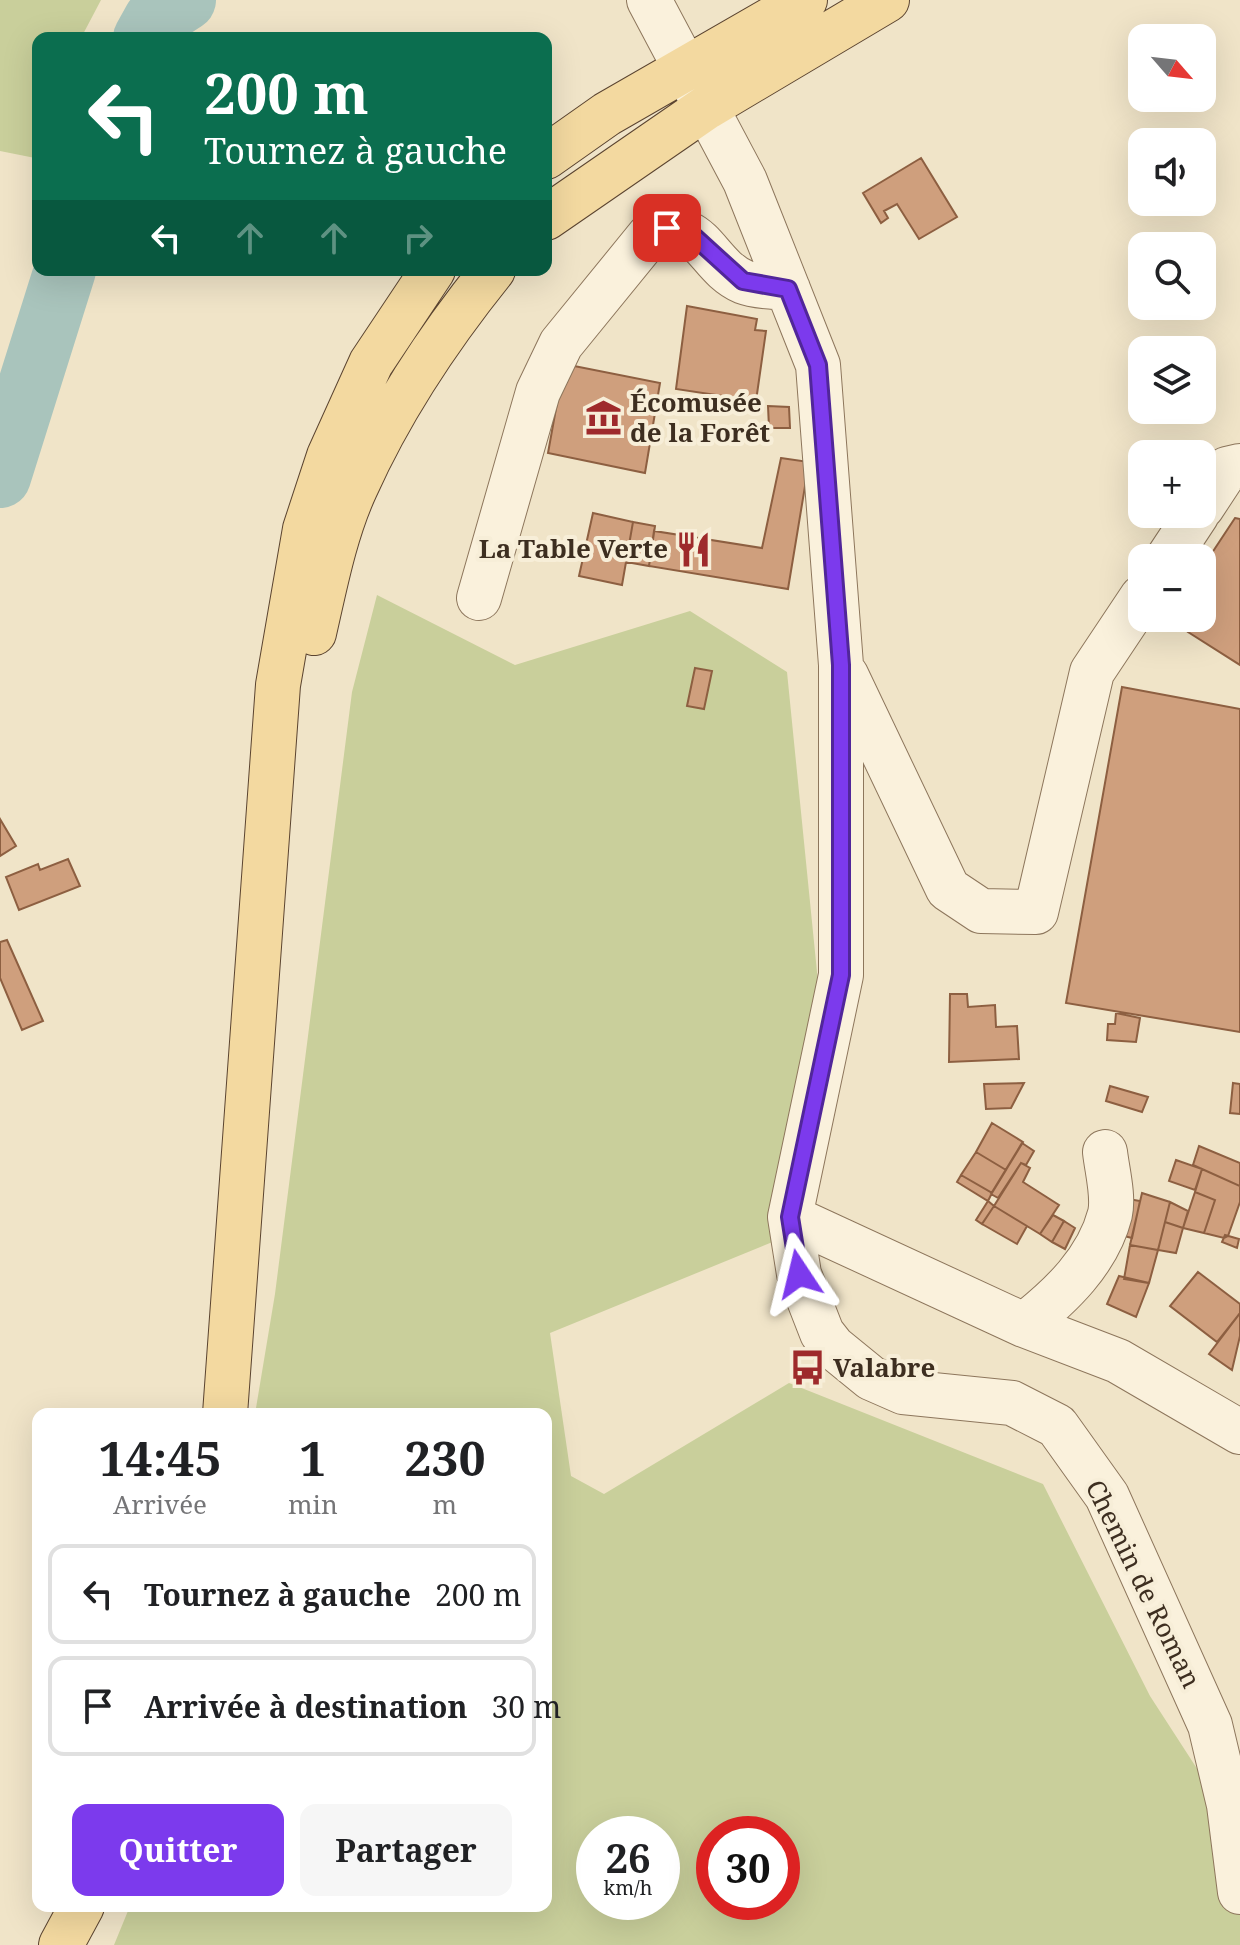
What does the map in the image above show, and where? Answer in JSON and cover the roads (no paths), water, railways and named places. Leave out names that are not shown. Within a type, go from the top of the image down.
[{"type":"main road","points":[[552,153],[682,59],[805,0]]},
{"type":"main road","points":[[552,214],[707,107],[887,0]]},
{"type":"main road","points":[[225,1408],[278,685],[305,529],[329,456],[371,363],[429,276]]},
{"type":"main road","points":[[256,982],[307,664],[325,585],[355,488],[405,394],[457,315],[488,276]]},
{"type":"main road","points":[[61,1945],[79,1912]]},
{"type":"street","name":"Chemin de Roman","points":[[649,0],[745,181],[818,365],[841,665],[841,975],[790,1217],[799,1274],[822,1333],[833,1347],[871,1378],[903,1392],[1012,1403],[1057,1426],[1107,1496],[1210,1725],[1229,1805],[1240,1892]]},
{"type":"street","points":[[479,598],[538,392],[561,344],[649,236],[667,228],[689,232],[743,281],[788,289]]},
{"type":"street","points":[[1216,486],[1227,469],[1240,466]]},
{"type":"street","points":[[841,665],[948,889],[981,911],[1036,912],[1092,672],[1128,618]]},
{"type":"street","points":[[1024,1325],[1049,1305],[1087,1265],[1111,1212],[1105,1152]]},
{"type":"street","points":[[790,1217],[1024,1325],[1118,1361],[1240,1432]]},
{"type":"waterway","points":[[147,32],[154,20],[185,0]]},
{"type":"waterway","points":[[0,477],[63,276]]},
{"type":"place","name":"Écomusée de la Forêt","points":[[604,418]]},
{"type":"place","name":"La Table Verte","points":[[694,549]]},
{"type":"place","name":"Valabre","points":[[807,1368]]}]
